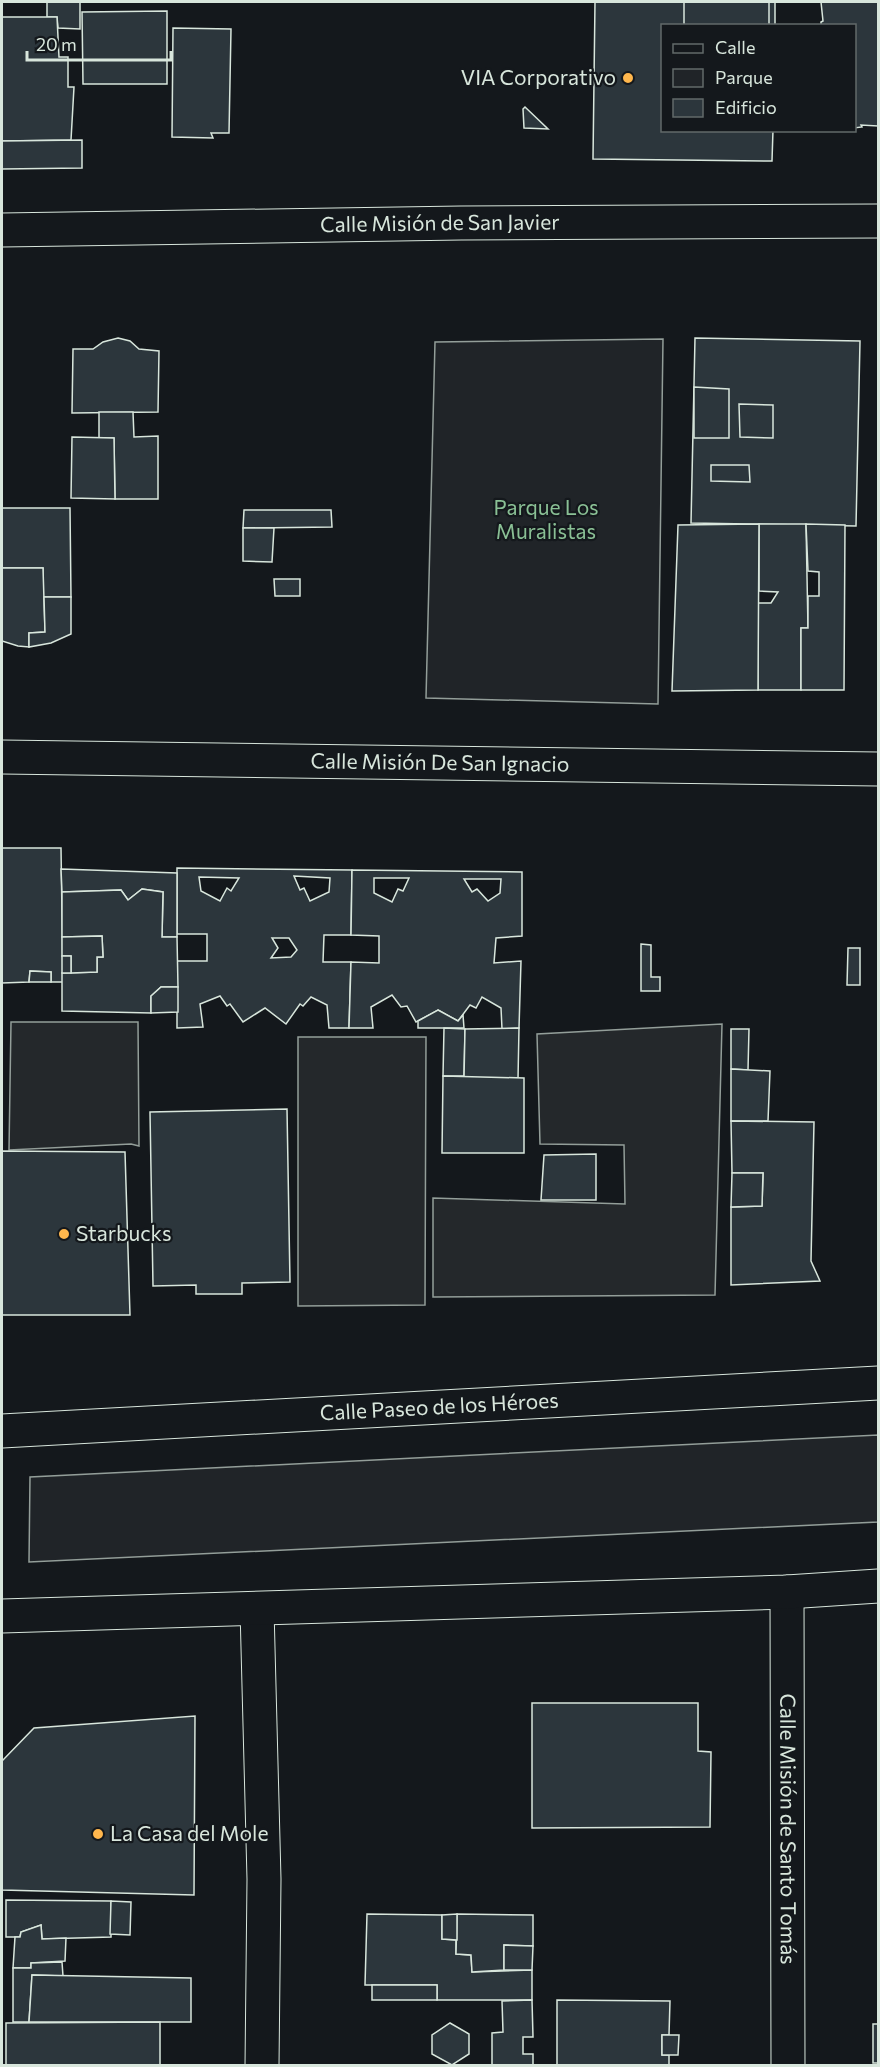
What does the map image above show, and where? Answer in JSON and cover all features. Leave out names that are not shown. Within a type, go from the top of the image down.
[{"type":"street","name":"Calle Misión de San Javier","points":[[2,230],[461,223],[879,221]]},
{"type":"street","name":"Calle Misión De San Ignacio","points":[[2,757],[879,769]]},
{"type":"street","name":"Calle Paseo de los Héroes","points":[[2,1431],[879,1383]]},
{"type":"street","points":[[2,1616],[787,1592],[879,1587]]},
{"type":"street","name":"Calle Misión de Santo Tomás","points":[[787,1592],[788,2066]]},
{"type":"street","points":[[257,1609],[264,1879],[262,2066]]},
{"type":"green space","name":"Parque Los Muralistas","points":[[663,339],[658,704],[426,698],[435,342]]},
{"type":"green space","points":[[878,1435],[878,1522],[29,1562],[30,1477]]},
{"type":"shaded area","points":[[11,1022],[138,1022],[139,1146],[131,1144],[9,1150]]},
{"type":"shaded area","points":[[722,1024],[715,1295],[433,1297],[433,1198],[625,1204],[624,1145],[540,1144],[537,1034]]},
{"type":"shaded area","points":[[298,1037],[426,1037],[425,1305],[298,1306]]},
{"type":"building","points":[[47,2],[80,2],[80,29],[58,28],[57,17],[47,17]]},
{"type":"building","name":"VIA Corporativo","points":[[595,2],[775,2],[775,24],[661,24],[661,132],[773,132],[772,161],[593,159]]},
{"type":"building","points":[[684,2],[769,2],[769,24],[684,24]]},
{"type":"building","points":[[821,2],[878,2],[878,126],[861,125],[862,127],[856,128],[856,24],[821,24],[823,21]]},
{"type":"building","points":[[167,11],[167,84],[83,84],[82,12]]},
{"type":"building","points":[[2,17],[57,17],[59,57],[68,57],[68,87],[74,87],[71,140],[2,141]]},
{"type":"building","points":[[173,28],[231,29],[229,133],[211,133],[213,138],[172,137]]},
{"type":"building","points":[[525,107],[548,129],[524,128],[523,109]]},
{"type":"building","points":[[82,140],[82,168],[2,169],[2,141]]},
{"type":"building","points":[[118,338],[130,341],[139,349],[159,351],[158,412],[72,413],[73,349],[93,349],[103,342]]},
{"type":"building","points":[[695,338],[860,341],[856,526],[691,523]]},
{"type":"building","points":[[694,387],[729,389],[729,438],[694,438]]},
{"type":"building","points":[[739,404],[773,405],[773,438],[740,437]]},
{"type":"building","points":[[99,412],[133,412],[134,437],[158,436],[158,499],[115,499],[114,438],[99,438]]},
{"type":"building","points":[[72,437],[114,438],[115,499],[71,498]]},
{"type":"building","points":[[711,465],[749,465],[750,482],[711,481]]},
{"type":"building","points":[[2,508],[70,508],[71,597],[43,597],[43,568],[2,568]]},
{"type":"building","points":[[244,510],[331,510],[332,527],[243,528]]},
{"type":"building","points":[[759,524],[806,524],[808,628],[801,628],[801,690],[758,690],[758,603],[771,603],[778,592],[759,591]]},
{"type":"building","points":[[759,524],[758,690],[672,691],[678,525]]},
{"type":"building","points":[[806,524],[845,525],[844,690],[801,690],[801,628],[808,628],[808,596],[819,596],[819,572],[808,571]]},
{"type":"building","points":[[243,528],[274,528],[272,562],[243,561]]},
{"type":"building","points":[[2,568],[43,568],[45,632],[29,633],[29,647],[2,641]]},
{"type":"building","points":[[274,579],[300,579],[300,596],[275,596]]},
{"type":"building","points":[[44,597],[71,597],[71,634],[51,643],[29,647],[29,633],[45,632]]},
{"type":"building","points":[[2,848],[61,848],[63,982],[51,982],[51,972],[30,971],[29,982],[2,983]]},
{"type":"building","points":[[177,868],[352,870],[351,935],[324,935],[323,962],[351,962],[349,1028],[329,1028],[327,1005],[311,997],[303,1006],[300,1004],[286,1024],[265,1008],[243,1022],[230,1004],[227,1006],[220,996],[200,1004],[203,1027],[177,1028],[177,961],[207,961],[207,934],[177,934]],"holes":[[[294,876],[330,878],[329,892],[310,901],[304,888],[300,890]],[[199,877],[239,878],[231,891],[227,888],[220,901],[201,891]],[[272,938],[289,938],[297,950],[291,957],[271,958],[278,948]]]},
{"type":"building","points":[[61,869],[177,873],[177,937],[162,937],[163,892],[142,889],[128,900],[121,890],[62,892]]},
{"type":"building","points":[[352,870],[522,872],[522,936],[496,938],[494,963],[521,961],[519,1028],[502,1029],[501,1008],[482,997],[476,1008],[470,1005],[458,1021],[438,1010],[416,1022],[407,1006],[401,1007],[392,995],[371,1007],[373,1028],[349,1028],[351,962],[379,963],[379,936],[351,935]],"holes":[[[374,878],[409,878],[403,891],[398,889],[392,902],[374,893]],[[464,879],[501,879],[500,893],[488,901],[477,889],[472,892]]]},
{"type":"building","points":[[142,889],[163,892],[162,937],[177,937],[178,987],[161,987],[151,996],[151,1013],[62,1011],[62,973],[97,972],[97,957],[103,957],[102,936],[62,937],[62,892],[121,890],[128,900]]},
{"type":"building","points":[[102,936],[103,957],[97,957],[97,972],[71,973],[71,956],[62,956],[62,937]]},
{"type":"building","points":[[641,944],[651,945],[651,977],[660,977],[660,991],[641,991]]},
{"type":"building","points":[[848,948],[860,948],[860,985],[847,985]]},
{"type":"building","points":[[62,956],[71,956],[71,973],[62,973]]},
{"type":"building","points":[[30,971],[51,972],[51,982],[29,982]]},
{"type":"building","points":[[161,987],[178,987],[178,1012],[151,1013],[151,996]]},
{"type":"building","points":[[438,1010],[458,1021],[463,1015],[464,1028],[418,1028],[418,1021]]},
{"type":"building","points":[[444,1028],[465,1029],[464,1076],[443,1076]]},
{"type":"building","points":[[519,1028],[518,1079],[464,1078],[465,1029]]},
{"type":"building","points":[[731,1029],[749,1029],[748,1070],[731,1069]]},
{"type":"building","points":[[731,1069],[770,1071],[768,1121],[731,1121]]},
{"type":"building","points":[[443,1076],[524,1078],[524,1153],[442,1153]]},
{"type":"building","points":[[287,1109],[290,1282],[242,1283],[242,1294],[196,1294],[196,1285],[153,1286],[150,1112]]},
{"type":"building","points":[[731,1121],[814,1122],[811,1261],[820,1281],[731,1285],[731,1207],[762,1206],[763,1173],[732,1173]]},
{"type":"building","name":"Starbucks","points":[[2,1151],[125,1152],[130,1315],[2,1315]]},
{"type":"building","points":[[596,1154],[596,1200],[541,1200],[544,1155]]},
{"type":"building","points":[[732,1173],[763,1173],[762,1206],[731,1207]]},
{"type":"building","points":[[532,1703],[698,1703],[698,1751],[711,1752],[710,1827],[532,1828]]},
{"type":"building","name":"La Casa del Mole","points":[[195,1716],[194,1895],[2,1890],[2,1761],[34,1728]]},
{"type":"building","points":[[6,1900],[111,1901],[111,1937],[42,1939],[41,1925],[21,1932],[20,1937],[6,1937]]},
{"type":"building","points":[[111,1901],[131,1902],[130,1935],[110,1934]]},
{"type":"building","points":[[367,1914],[442,1915],[442,1939],[456,1940],[456,1954],[471,1955],[472,1972],[532,1970],[532,2000],[437,2000],[437,1985],[365,1985]]},
{"type":"building","points":[[457,1914],[533,1915],[533,1946],[504,1945],[504,1970],[472,1972],[471,1955],[456,1954]]},
{"type":"building","points":[[457,1914],[457,1940],[442,1939],[442,1915]]},
{"type":"building","points":[[41,1925],[42,1939],[66,1938],[65,1961],[31,1963],[31,1968],[13,1968],[15,1937],[20,1937],[21,1932]]},
{"type":"building","points":[[504,1945],[533,1946],[532,1970],[504,1970]]},
{"type":"building","points":[[62,1962],[63,1976],[32,1975],[29,2022],[13,2022],[13,1968],[31,1968],[31,1963]]},
{"type":"building","points":[[32,1975],[191,1978],[191,2022],[29,2022]]},
{"type":"building","points":[[372,1985],[437,1985],[437,2000],[372,2000]]},
{"type":"building","points":[[532,2000],[533,2037],[523,2037],[523,2054],[533,2054],[533,2066],[492,2066],[492,2033],[503,2032],[502,2001]]},
{"type":"building","points":[[557,2000],[670,2001],[669,2035],[662,2035],[662,2055],[669,2055],[669,2066],[557,2066]]},
{"type":"building","points":[[160,2022],[160,2066],[6,2066],[6,2023]]},
{"type":"building","points":[[450,2023],[469,2034],[469,2054],[452,2065],[432,2054],[432,2035]]},
{"type":"building","points":[[873,2024],[878,2024],[878,2063],[873,2063]]},
{"type":"building","points":[[662,2035],[679,2035],[678,2055],[662,2055]]},
{"type":"place","name":"VIA Corporativo","points":[[628,78]]},
{"type":"place","name":"Starbucks","points":[[64,1234]]},
{"type":"place","name":"La Casa del Mole","points":[[98,1834]]}]
